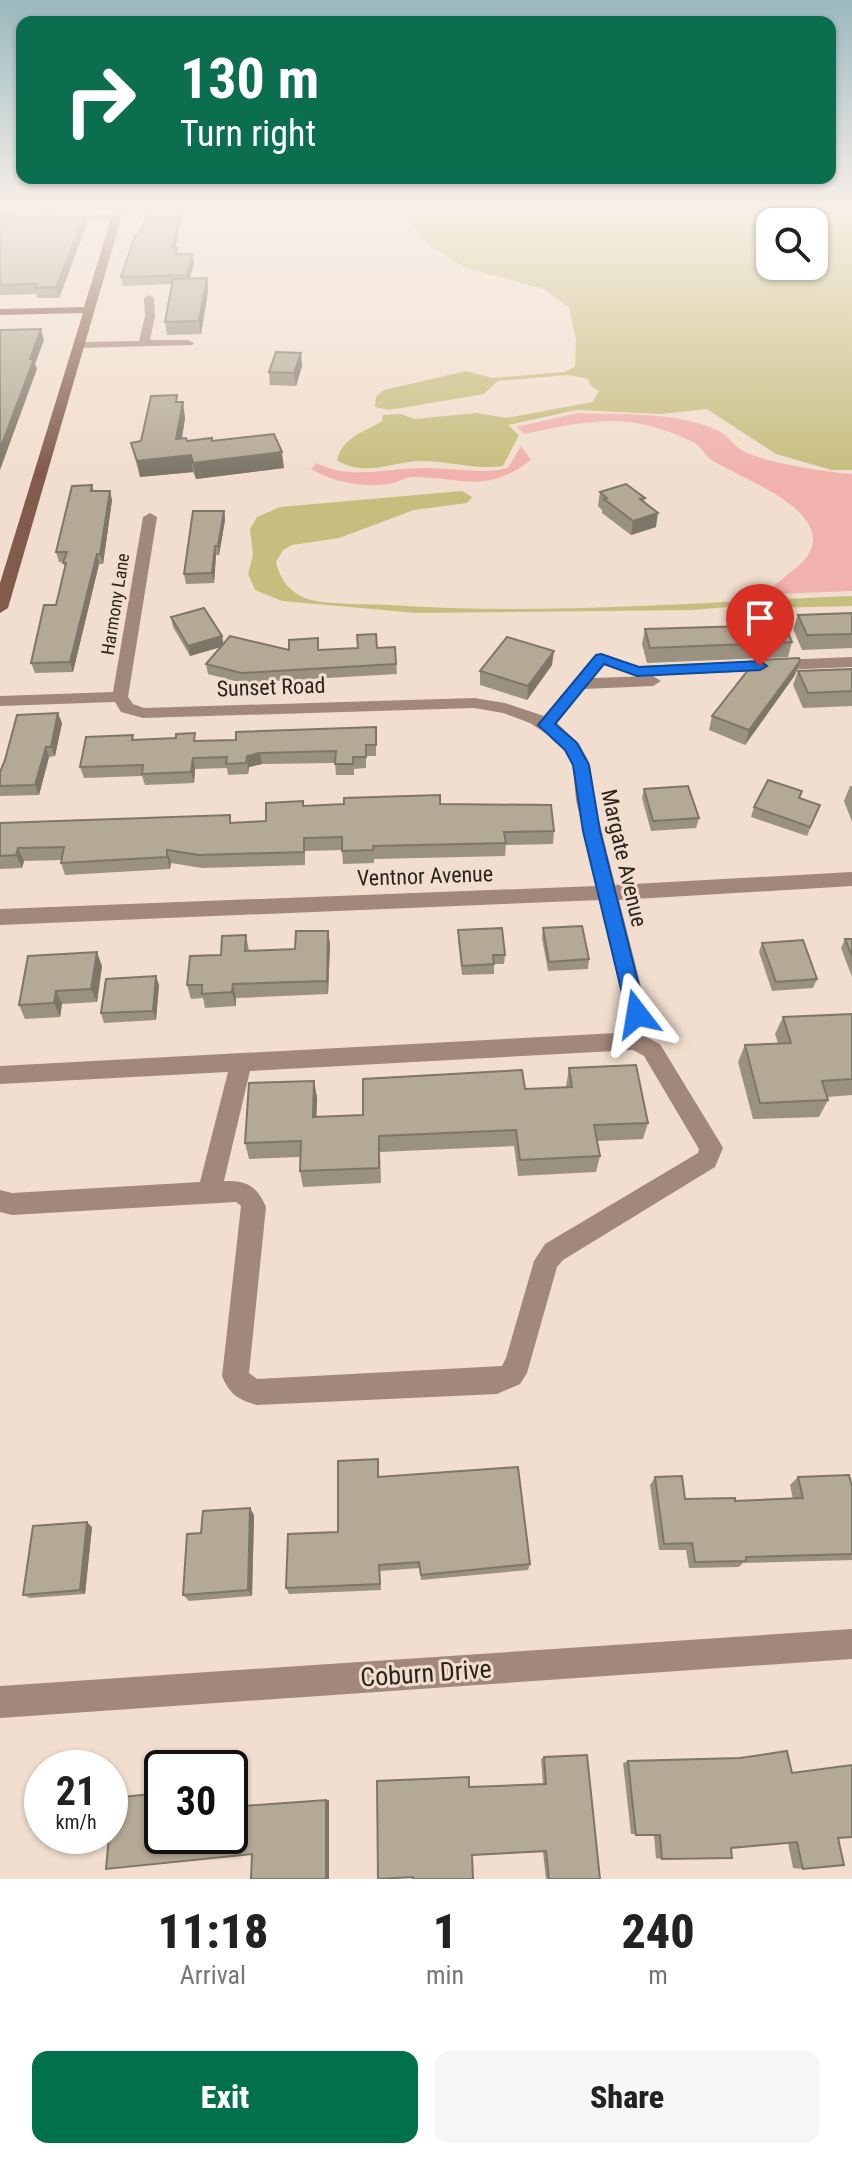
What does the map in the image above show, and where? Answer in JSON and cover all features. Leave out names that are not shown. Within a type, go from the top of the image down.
[{"type":"street","points":[[0,608],[5,573],[92,297]]},
{"type":"street","points":[[144,344],[150,316],[149,298]]},
{"type":"street","points":[[0,312],[88,310]]},
{"type":"street","points":[[78,345],[188,343]]},
{"type":"street","name":"Harmony Lane","points":[[120,697],[150,517]]},
{"type":"street","points":[[546,725],[601,658],[637,671],[852,662]]},
{"type":"street","points":[[577,684],[852,672]]},
{"type":"street","name":"Sunset Road","points":[[0,701],[120,697],[127,708],[143,713],[474,703],[509,709],[546,725]]},
{"type":"street","name":"Margate Avenue","points":[[546,725],[572,747],[581,765],[585,800],[637,1014]]},
{"type":"street","name":"Ventnor Avenue","points":[[0,917],[606,893],[852,879]]},
{"type":"street","points":[[0,1075],[636,1041],[652,1050],[711,1148],[707,1160],[554,1252],[546,1261],[518,1364],[511,1375],[497,1381],[247,1390],[235,1376],[254,1207],[250,1198],[240,1191],[12,1204],[0,1201]]},
{"type":"street","points":[[209,1193],[241,1063]]},
{"type":"street","name":"Coburn Drive","points":[[0,1702],[852,1644]]},
{"type":"shaded area","points":[[555,297],[852,297],[852,470],[832,470],[776,454],[707,409],[661,414],[576,410],[508,425],[519,435],[503,466],[422,461],[358,468],[337,460],[349,440],[382,421],[383,415],[400,414],[415,419],[477,413],[507,418],[593,402],[599,391],[590,385],[588,379],[567,375],[498,381],[484,394],[389,410],[375,407],[376,397],[384,390],[466,371],[493,378],[564,372],[575,367],[576,340],[569,307]]},
{"type":"shaded area","points":[[578,413],[650,415],[686,420],[719,431],[752,455],[796,466],[852,474],[852,591],[775,594],[774,586],[798,566],[812,548],[810,526],[788,502],[710,459],[693,442],[662,429],[629,422],[591,422],[525,434],[516,427]]},
{"type":"shaded area","points":[[521,446],[531,460],[515,471],[486,481],[413,477],[389,484],[369,485],[338,481],[311,469],[317,463],[356,472],[427,468],[498,470],[508,468]]},
{"type":"shaded area","points":[[462,491],[472,497],[467,503],[414,510],[339,538],[292,545],[283,550],[276,562],[280,574],[289,588],[305,598],[346,604],[563,609],[852,596],[852,606],[771,608],[753,605],[691,610],[417,613],[282,601],[255,590],[248,574],[253,555],[250,529],[257,517],[280,507]]},
{"type":"building","points":[[170,297],[204,297],[199,321],[165,322]]},
{"type":"building","points":[[41,329],[30,359],[34,359],[0,449],[0,330]]},
{"type":"building","points":[[276,352],[301,353],[294,373],[269,372]]},
{"type":"building","points":[[177,395],[176,402],[183,402],[176,439],[212,438],[212,441],[274,434],[282,452],[193,463],[191,455],[137,461],[131,443],[141,441],[151,396]]},
{"type":"building","points":[[626,484],[658,513],[633,521],[604,499],[607,498],[600,492]]},
{"type":"building","points":[[92,485],[91,491],[110,491],[100,554],[97,554],[70,662],[31,663],[44,605],[56,605],[66,563],[63,563],[67,552],[56,552],[72,486]]},
{"type":"building","points":[[193,511],[224,511],[212,573],[184,574]]},
{"type":"building","points":[[204,608],[222,636],[188,646],[171,617]]},
{"type":"building","points":[[852,613],[852,634],[807,635],[798,615]]},
{"type":"building","points":[[783,625],[792,642],[650,648],[645,629]]},
{"type":"building","points":[[376,634],[377,648],[395,647],[396,664],[241,673],[206,664],[230,636],[289,650],[289,640],[318,638],[318,650],[358,648],[357,635]]},
{"type":"building","points":[[507,637],[554,651],[528,686],[480,671]]},
{"type":"building","points":[[799,658],[800,661],[749,730],[712,716],[756,660]]},
{"type":"building","points":[[852,669],[852,691],[808,693],[798,671]]},
{"type":"building","points":[[58,713],[51,747],[46,747],[35,785],[0,786],[0,772],[17,715]]},
{"type":"building","points":[[376,727],[376,745],[366,745],[366,757],[353,757],[353,764],[335,764],[336,751],[260,753],[247,756],[246,763],[226,764],[227,757],[193,758],[191,772],[142,774],[143,765],[80,767],[86,737],[133,735],[132,740],[176,738],[176,734],[195,733],[194,741],[236,740],[236,732]]},
{"type":"building","points":[[768,780],[802,791],[799,798],[820,805],[810,827],[754,807]]},
{"type":"building","points":[[688,786],[699,818],[653,821],[644,789]]},
{"type":"building","points":[[440,795],[440,804],[551,805],[554,831],[504,832],[506,843],[373,846],[373,850],[342,851],[342,837],[304,838],[304,852],[199,855],[167,850],[167,857],[61,863],[64,847],[18,848],[16,855],[0,856],[0,823],[230,815],[230,823],[266,821],[266,803],[303,801],[303,806],[344,804],[344,798]]},
{"type":"building","points":[[582,926],[589,959],[549,962],[543,928]]},
{"type":"building","points":[[502,928],[505,955],[493,955],[494,964],[462,966],[458,930]]},
{"type":"building","points":[[296,931],[328,931],[327,981],[233,984],[232,992],[202,994],[202,985],[187,985],[190,956],[221,955],[222,936],[246,935],[245,951],[295,949]]},
{"type":"building","points":[[845,939],[852,939],[852,956]]},
{"type":"building","points":[[803,940],[817,979],[776,982],[762,943]]},
{"type":"building","points":[[97,952],[91,989],[56,991],[54,1003],[19,1005],[28,956]]},
{"type":"building","points":[[156,976],[153,1011],[101,1013],[106,979]]},
{"type":"building","points":[[852,1014],[852,1079],[822,1081],[828,1100],[760,1103],[745,1045],[791,1043],[783,1017]]},
{"type":"building","points":[[636,1065],[648,1123],[594,1125],[600,1156],[520,1160],[516,1130],[379,1136],[379,1168],[300,1171],[301,1141],[245,1143],[249,1083],[314,1081],[313,1117],[363,1115],[363,1079],[522,1070],[525,1089],[572,1087],[569,1068]]},
{"type":"building","points":[[378,1459],[378,1477],[518,1467],[530,1564],[421,1575],[419,1562],[379,1565],[380,1584],[286,1588],[288,1534],[338,1532],[338,1461]]},
{"type":"building","points":[[849,1475],[852,1487],[852,1554],[695,1562],[692,1543],[664,1544],[655,1477],[682,1476],[685,1499],[735,1498],[735,1501],[803,1498],[798,1477]]},
{"type":"building","points":[[250,1508],[248,1590],[183,1595],[187,1534],[201,1533],[203,1511]]},
{"type":"building","points":[[87,1522],[80,1590],[23,1595],[33,1526]]},
{"type":"building","points":[[787,1751],[792,1773],[852,1765],[852,1837],[838,1838],[844,1865],[803,1869],[797,1842],[731,1848],[732,1858],[662,1859],[660,1835],[636,1835],[628,1761],[740,1758]]},
{"type":"building","points":[[587,1755],[600,1879],[549,1879],[546,1851],[472,1855],[473,1879],[378,1879],[377,1781],[469,1777],[469,1787],[546,1784],[544,1757]]},
{"type":"building","points":[[144,1795],[144,1854],[248,1854],[248,1806],[326,1800],[326,1879],[251,1879],[252,1854],[106,1869],[107,1854],[128,1854],[128,1796]]},
{"type":"route","points":[[637,1014],[585,800],[581,765],[566,740],[546,725],[601,658],[637,671],[760,666]]}]
